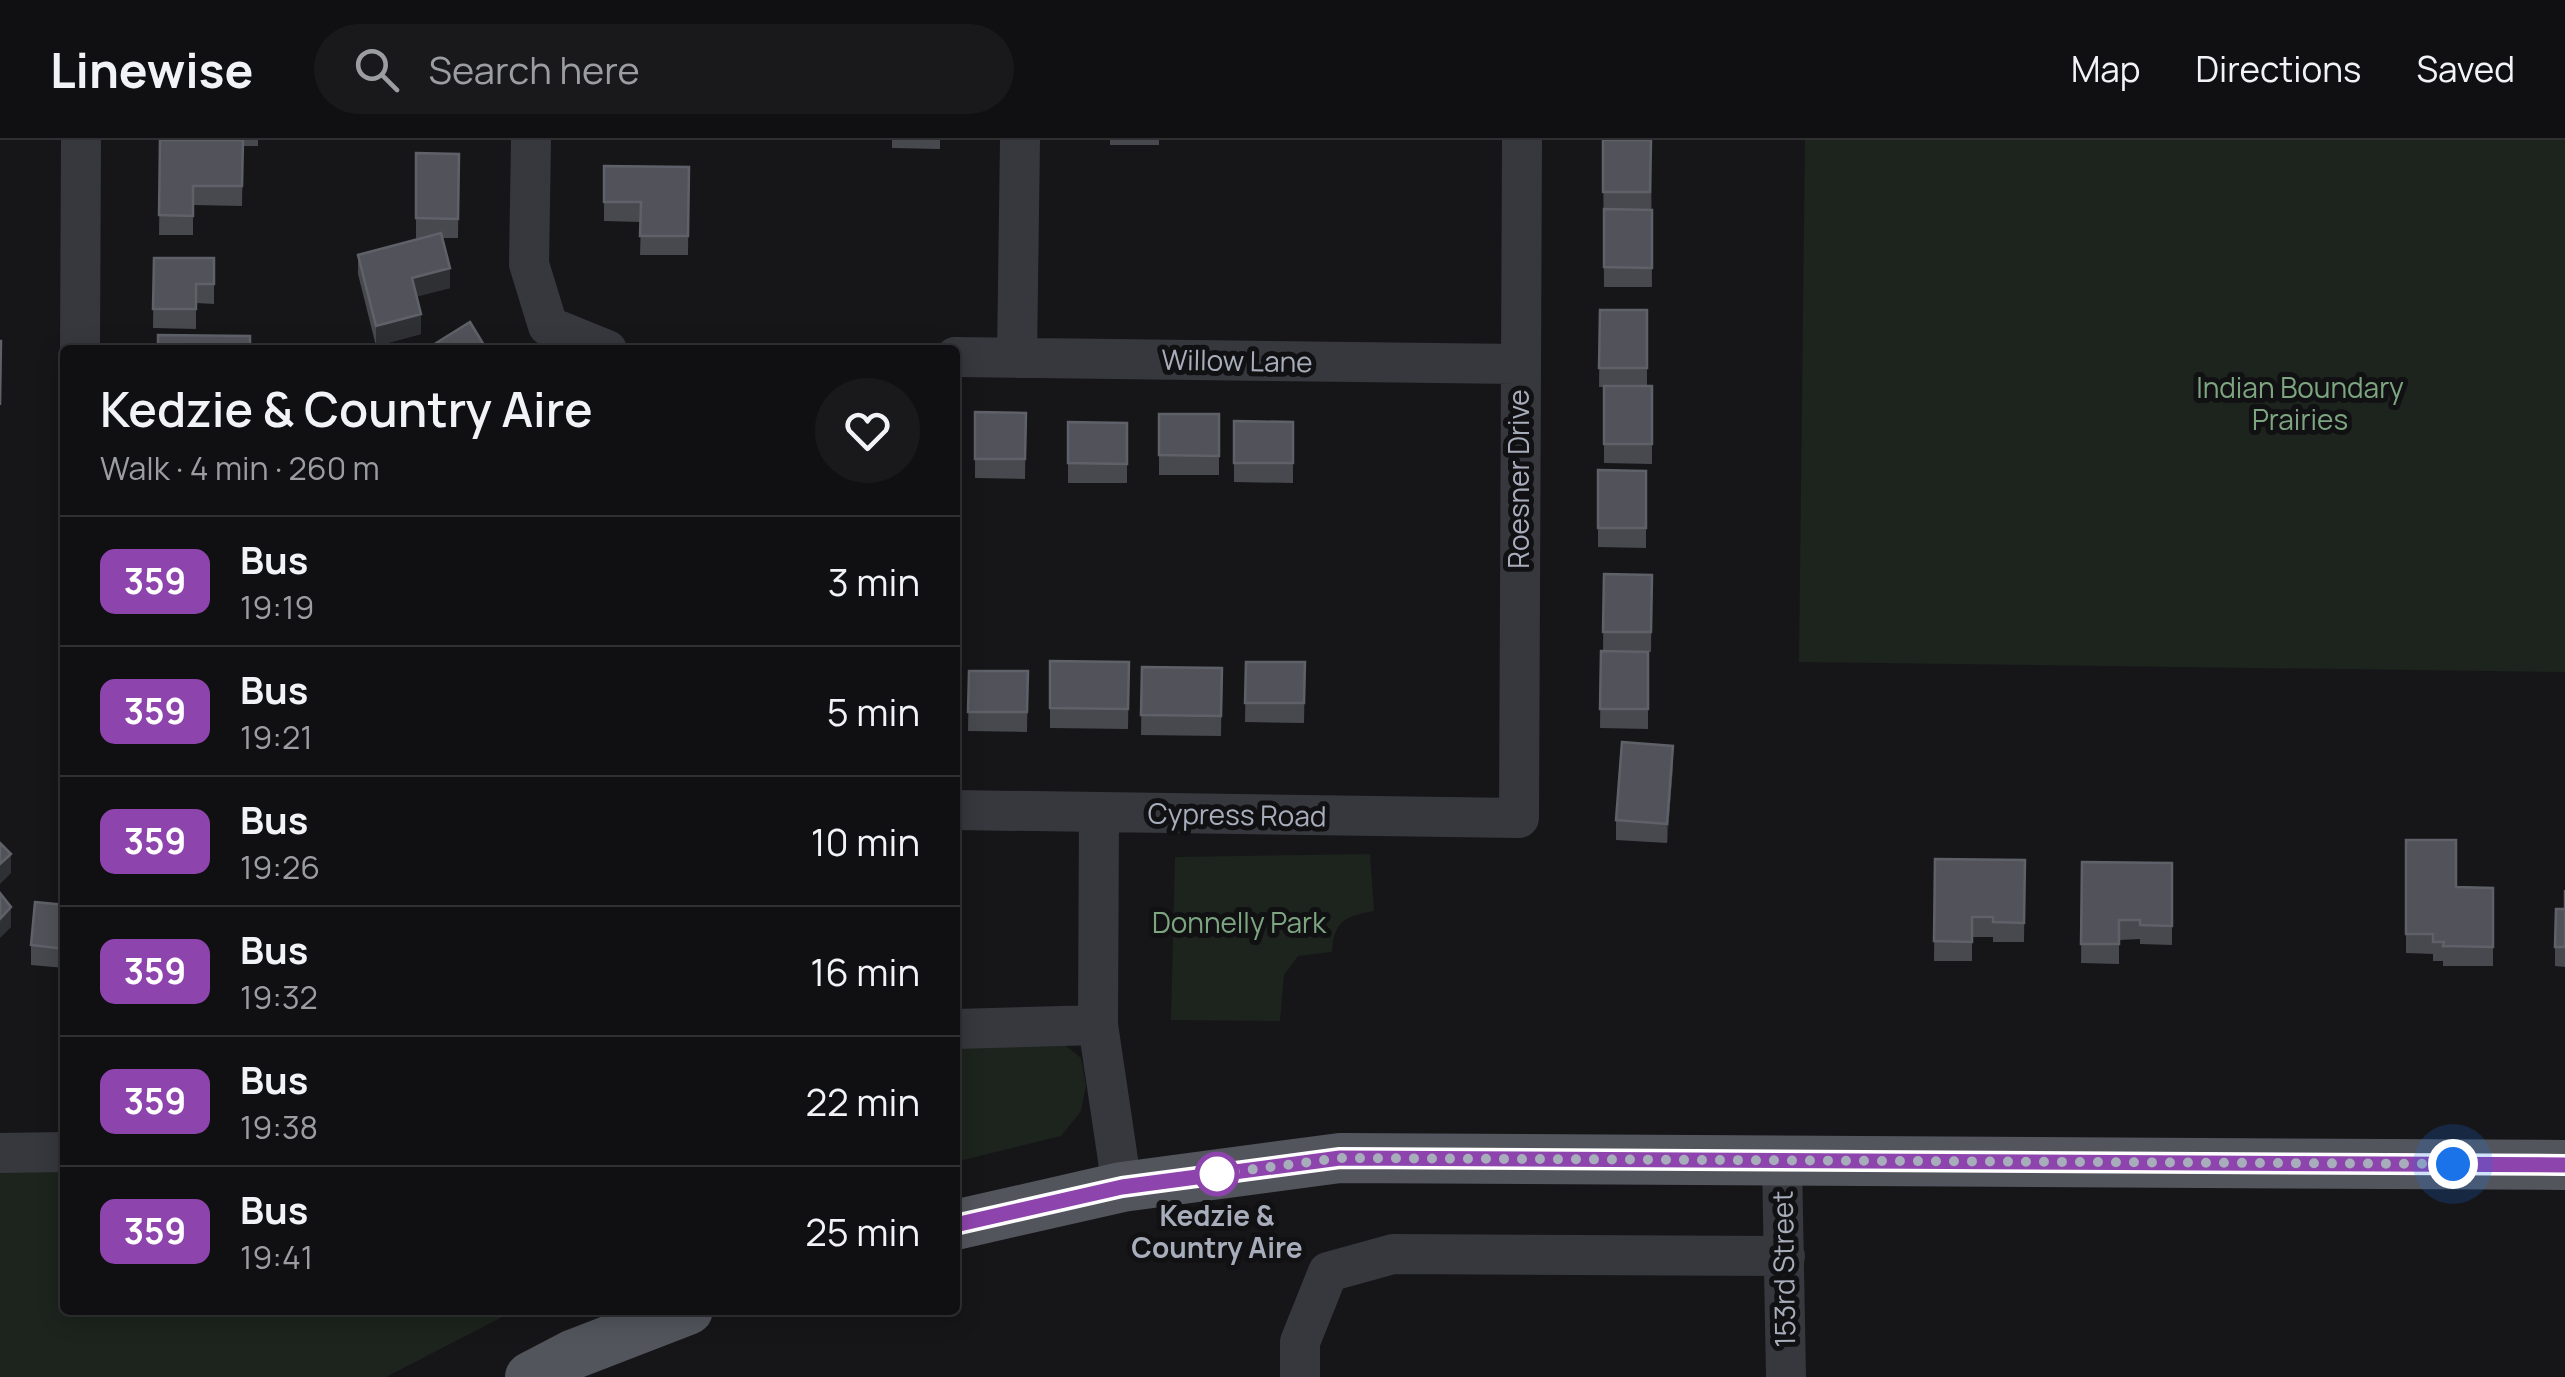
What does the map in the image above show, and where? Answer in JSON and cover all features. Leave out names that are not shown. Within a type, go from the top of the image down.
[{"type":"main road","points":[[960,1224],[1122,1187],[1340,1158],[2565,1165]]},
{"type":"main road","points":[[530,1377],[574,1354],[675,1315]]},
{"type":"street","points":[[80,140],[80,345]]},
{"type":"street","points":[[531,140],[529,264],[548,326],[595,345]]},
{"type":"street","points":[[1017,358],[1020,140]]},
{"type":"street","name":"Roesner Drive","points":[[1519,818],[1522,140]]},
{"type":"street","name":"Willow Lane","points":[[960,357],[1519,364]]},
{"type":"street","name":"Cypress Road","points":[[960,810],[1519,818]]},
{"type":"street","points":[[1100,813],[1098,1026],[1122,1187]]},
{"type":"street","points":[[960,1029],[1098,1026]]},
{"type":"street","points":[[0,1153],[60,1152]]},
{"type":"street","name":"153rd Street","points":[[1782,1161],[1786,1377]]},
{"type":"street","points":[[1300,1377],[1300,1342],[1328,1272],[1393,1254],[1785,1256]]},
{"type":"green space","name":"Indian Boundary Prairies","points":[[1805,140],[2565,140],[2565,672],[1799,662]]},
{"type":"green space","name":"Donnelly Park","points":[[1370,854],[1374,911],[1343,922],[1335,933],[1332,952],[1298,956],[1284,975],[1280,1021],[1171,1020],[1175,857]]},
{"type":"green space","points":[[960,1039],[1066,1046],[1081,1058],[1086,1085],[1081,1111],[1061,1136],[960,1161]]},
{"type":"green space","points":[[0,1161],[60,1162],[60,1315],[506,1315],[386,1377],[0,1377]]},
{"type":"building","points":[[160,140],[243,140],[242,186],[193,186],[193,216],[159,215]]},
{"type":"building","points":[[1603,140],[1651,140],[1650,192],[1603,192]]},
{"type":"building","points":[[416,153],[459,154],[458,219],[416,218]]},
{"type":"building","points":[[604,166],[689,167],[688,236],[640,236],[641,202],[604,202]]},
{"type":"building","points":[[1604,209],[1652,210],[1652,268],[1604,267]]},
{"type":"building","points":[[441,233],[450,268],[412,278],[421,314],[376,326],[358,255]]},
{"type":"building","points":[[154,258],[214,258],[214,284],[196,284],[196,309],[153,309]]},
{"type":"building","points":[[1600,310],[1647,310],[1647,368],[1599,368]]},
{"type":"building","points":[[470,322],[484,345],[433,345]]},
{"type":"building","points":[[158,335],[250,336],[250,345],[158,345]]},
{"type":"building","points":[[1604,386],[1652,386],[1652,444],[1604,444]]},
{"type":"building","points":[[975,412],[1026,413],[1025,459],[975,459]]},
{"type":"building","points":[[1159,414],[1219,414],[1219,456],[1159,455]]},
{"type":"building","points":[[1234,421],[1293,422],[1293,463],[1234,463]]},
{"type":"building","points":[[1068,422],[1127,423],[1127,464],[1068,463]]},
{"type":"building","points":[[1598,470],[1646,471],[1646,528],[1598,528]]},
{"type":"building","points":[[1604,574],[1652,575],[1651,632],[1603,632]]},
{"type":"building","points":[[1601,651],[1648,652],[1648,709],[1600,709]]},
{"type":"building","points":[[1050,661],[1129,662],[1128,709],[1050,708]]},
{"type":"building","points":[[1246,662],[1305,662],[1304,703],[1245,703]]},
{"type":"building","points":[[1142,667],[1222,668],[1221,716],[1141,715]]},
{"type":"building","points":[[969,671],[1028,671],[1027,712],[968,712]]},
{"type":"building","points":[[1622,742],[1673,746],[1667,824],[1616,820]]},
{"type":"building","points":[[2406,840],[2456,840],[2456,887],[2493,888],[2493,947],[2443,946],[2444,942],[2433,942],[2433,934],[2406,934]]},
{"type":"building","points":[[0,843],[11,854],[0,864]]},
{"type":"building","points":[[1935,859],[2025,860],[2024,923],[1972,917],[1972,942],[1934,941]]},
{"type":"building","points":[[2082,862],[2172,863],[2172,926],[2119,920],[2119,944],[2081,944]]},
{"type":"building","points":[[0,893],[11,907],[0,919]]},
{"type":"building","points":[[35,902],[60,904],[60,948],[31,945]]},
{"type":"building","points":[[2556,909],[2565,909],[2565,947],[2555,947]]},
{"type":"bus line","name":"359","points":[[960,1224],[1122,1187],[1340,1158],[2565,1165]]},
{"type":"place","name":"Kedzie & Country Aire","points":[[1217,1174]]},
{"type":"route","points":[[1217,1174],[1340,1158],[2453,1164]]}]
